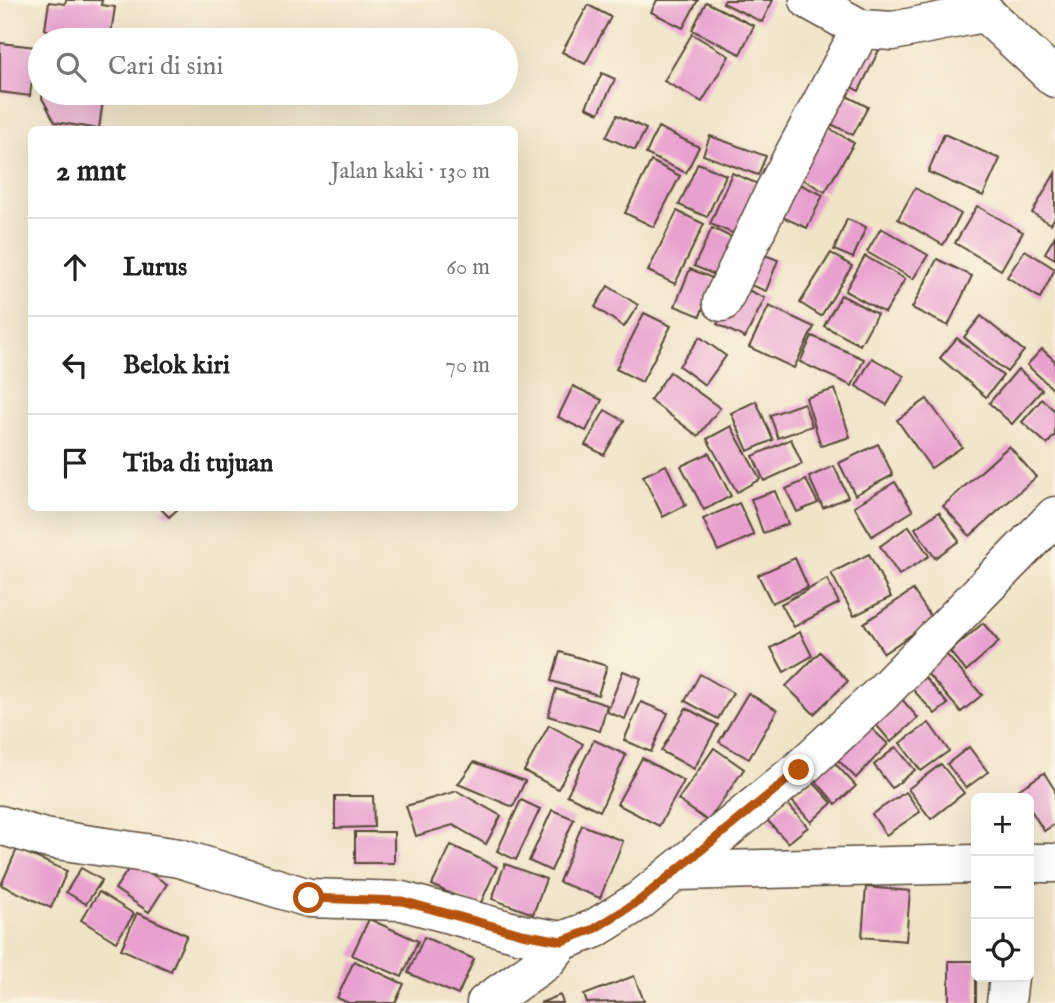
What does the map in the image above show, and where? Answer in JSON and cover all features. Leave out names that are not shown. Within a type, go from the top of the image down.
[{"type":"main road","points":[[809,0],[861,29],[893,31],[977,6],[1055,78]]},
{"type":"main road","points":[[722,302],[775,190],[861,29]]},
{"type":"main road","points":[[0,825],[44,838],[179,858],[309,898],[402,901],[522,934],[562,941],[594,929],[639,901],[799,770],[880,694],[1055,516]]},
{"type":"main road","points":[[1034,863],[1055,863]]},
{"type":"main road","points":[[678,871],[971,864]]},
{"type":"main road","points":[[486,1003],[546,961],[562,941]]},
{"type":"main road","points":[[1006,1003],[1008,982]]},
{"type":"building","points":[[66,0],[102,0],[101,5],[115,7],[112,28],[45,28],[49,2],[65,4]]},
{"type":"building","points":[[657,0],[698,0],[683,28],[651,12]]},
{"type":"building","points":[[725,0],[773,0],[762,22],[723,3]]},
{"type":"building","points":[[706,2],[754,26],[740,54],[692,30]]},
{"type":"building","points":[[588,5],[611,17],[585,64],[562,52]]},
{"type":"building","points":[[692,34],[729,56],[702,102],[664,81]]},
{"type":"building","points":[[858,41],[879,50],[859,91],[839,81]]},
{"type":"building","points":[[0,43],[28,46],[28,96],[0,92]]},
{"type":"building","points":[[602,73],[615,79],[599,113],[586,107]]},
{"type":"building","points":[[835,90],[868,107],[853,135],[821,119]]},
{"type":"building","points":[[46,105],[102,105],[99,126],[55,122]]},
{"type":"building","points":[[617,115],[646,129],[635,150],[606,137]]},
{"type":"building","points":[[817,121],[854,143],[825,192],[787,170]]},
{"type":"building","points":[[658,127],[699,147],[686,173],[646,154]]},
{"type":"building","points":[[944,134],[1000,159],[983,196],[928,172]]},
{"type":"building","points":[[710,136],[766,156],[758,175],[703,155]]},
{"type":"building","points":[[651,161],[680,176],[654,227],[625,213]]},
{"type":"building","points":[[698,163],[726,175],[707,217],[679,205]]},
{"type":"building","points":[[732,173],[763,186],[742,237],[710,224]]},
{"type":"building","points":[[1055,173],[1055,217],[1051,224],[1032,213]]},
{"type":"building","points":[[786,178],[823,195],[807,228],[771,212]]},
{"type":"building","points":[[915,188],[961,214],[943,245],[898,219]]},
{"type":"building","points":[[977,206],[1023,232],[1001,270],[955,243]]},
{"type":"building","points":[[677,211],[704,224],[675,284],[648,271]]},
{"type":"building","points":[[847,219],[866,227],[853,258],[834,250]]},
{"type":"building","points":[[712,228],[739,241],[722,278],[694,266]]},
{"type":"building","points":[[881,228],[928,255],[913,279],[867,252]]},
{"type":"building","points":[[1055,236],[1055,259],[1045,253]]},
{"type":"building","points":[[749,249],[778,260],[766,291],[737,280]]},
{"type":"building","points":[[1025,250],[1055,269],[1040,298],[1007,277]]},
{"type":"building","points":[[831,253],[852,266],[821,316],[800,303]]},
{"type":"building","points":[[865,256],[905,279],[885,313],[845,291]]},
{"type":"building","points":[[937,259],[972,276],[948,326],[912,308]]},
{"type":"building","points":[[690,269],[715,279],[700,316],[675,306]]},
{"type":"building","points":[[737,285],[765,298],[745,338],[717,324]]},
{"type":"building","points":[[608,286],[638,305],[624,327],[595,307]]},
{"type":"building","points":[[841,295],[877,314],[860,345],[824,326]]},
{"type":"building","points":[[769,306],[814,327],[794,368],[749,347]]},
{"type":"building","points":[[644,313],[671,326],[642,382],[616,369]]},
{"type":"building","points":[[981,316],[1024,351],[1007,372],[964,337]]},
{"type":"building","points":[[812,336],[864,359],[852,386],[800,362]]},
{"type":"building","points":[[700,337],[726,356],[705,385],[679,366]]},
{"type":"building","points":[[957,338],[1003,376],[986,397],[940,358]]},
{"type":"building","points":[[1042,349],[1055,361],[1055,391],[1027,365]]},
{"type":"building","points":[[872,358],[904,376],[887,405],[856,386]]},
{"type":"building","points":[[1018,369],[1042,390],[1012,424],[989,403]]},
{"type":"building","points":[[670,372],[720,408],[698,436],[650,400]]},
{"type":"building","points":[[573,386],[602,400],[586,431],[558,417]]},
{"type":"building","points":[[835,389],[850,437],[821,446],[806,398]]},
{"type":"building","points":[[927,399],[962,447],[931,468],[897,420]]},
{"type":"building","points":[[1042,399],[1055,411],[1055,435],[1047,444],[1022,422]]},
{"type":"building","points":[[756,401],[773,440],[748,451],[731,413]]},
{"type":"building","points":[[804,403],[812,426],[778,438],[770,415]]},
{"type":"building","points":[[605,410],[624,421],[604,455],[585,445]]},
{"type":"building","points":[[731,426],[760,479],[737,492],[707,439]]},
{"type":"building","points":[[791,439],[802,464],[764,481],[753,456]]},
{"type":"building","points":[[878,444],[893,475],[855,495],[839,463]]},
{"type":"building","points":[[1009,446],[1036,477],[970,536],[943,506]]},
{"type":"building","points":[[709,453],[731,496],[704,510],[681,466]]},
{"type":"building","points":[[666,465],[686,505],[663,517],[643,476]]},
{"type":"building","points":[[834,466],[848,497],[823,508],[809,477]]},
{"type":"building","points":[[806,480],[818,503],[797,512],[786,489]]},
{"type":"building","points":[[895,482],[913,511],[872,536],[854,506]]},
{"type":"building","points":[[775,491],[788,524],[763,533],[751,499]]},
{"type":"building","points":[[739,503],[754,535],[718,551],[703,519]]},
{"type":"building","points":[[163,511],[176,511],[169,517]]},
{"type":"building","points":[[939,512],[959,541],[935,558],[915,528]]},
{"type":"building","points":[[909,526],[929,556],[899,575],[880,546]]},
{"type":"building","points":[[869,554],[891,597],[854,616],[831,573]]},
{"type":"building","points":[[795,558],[808,587],[772,603],[758,575]]},
{"type":"building","points":[[827,579],[839,603],[794,627],[781,604]]},
{"type":"building","points":[[913,590],[933,620],[884,653],[864,623]]},
{"type":"building","points":[[983,623],[999,642],[966,671],[950,652]]},
{"type":"building","points":[[800,632],[812,656],[784,672],[771,648]]},
{"type":"building","points":[[560,652],[607,666],[598,695],[551,681]]},
{"type":"building","points":[[820,652],[848,681],[814,714],[786,686]]},
{"type":"building","points":[[945,653],[982,695],[961,712],[925,671]]},
{"type":"building","points":[[623,671],[641,678],[625,719],[607,712]]},
{"type":"building","points":[[919,671],[948,704],[935,714],[906,682]]},
{"type":"building","points":[[700,674],[733,693],[718,719],[685,701]]},
{"type":"building","points":[[556,689],[607,705],[600,731],[548,716]]},
{"type":"building","points":[[748,693],[777,710],[749,759],[719,742]]},
{"type":"building","points":[[900,697],[918,718],[891,742],[873,721]]},
{"type":"building","points":[[641,702],[668,713],[651,752],[624,740]]},
{"type":"building","points":[[686,708],[718,725],[694,769],[661,751]]},
{"type":"building","points":[[929,723],[949,751],[921,771],[900,743]]},
{"type":"building","points":[[549,725],[583,744],[558,789],[524,771]]},
{"type":"building","points":[[869,726],[888,744],[856,778],[837,759]]},
{"type":"building","points":[[594,740],[626,755],[600,811],[567,795]]},
{"type":"building","points":[[896,747],[915,770],[892,788],[874,765]]},
{"type":"building","points":[[969,747],[988,772],[966,788],[947,764]]},
{"type":"building","points":[[714,748],[744,769],[708,821],[678,800]]},
{"type":"building","points":[[642,758],[684,781],[659,826],[617,804]]},
{"type":"building","points":[[832,760],[856,786],[836,804],[813,778]]},
{"type":"building","points":[[474,762],[525,781],[513,807],[458,784]]},
{"type":"building","points":[[941,764],[964,793],[931,819],[908,789]]},
{"type":"building","points":[[1044,773],[1055,790],[1055,824],[1044,831],[1034,815],[1034,793],[1020,793],[1018,790]]},
{"type":"building","points":[[813,782],[832,803],[811,822],[792,801]]},
{"type":"building","points":[[457,791],[501,816],[486,844],[453,825],[416,836],[406,806]]},
{"type":"building","points":[[906,792],[920,812],[886,835],[872,814]]},
{"type":"building","points":[[335,796],[373,796],[374,827],[335,828]]},
{"type":"building","points":[[521,800],[540,809],[516,860],[497,851]]},
{"type":"building","points":[[787,803],[808,827],[788,843],[767,820]]},
{"type":"building","points":[[552,810],[574,819],[551,871],[529,861]]},
{"type":"building","points":[[582,825],[623,841],[600,898],[559,882]]},
{"type":"building","points":[[355,832],[394,832],[394,863],[355,863]]},
{"type":"building","points":[[451,845],[497,867],[479,907],[432,885]]},
{"type":"building","points":[[17,849],[67,871],[51,908],[1,885]]},
{"type":"building","points":[[133,862],[167,884],[149,912],[115,889]]},
{"type":"building","points":[[505,864],[546,879],[533,914],[492,899]]},
{"type":"building","points":[[81,868],[102,880],[86,904],[66,892]]},
{"type":"building","points":[[866,887],[910,891],[906,941],[862,937]]},
{"type":"building","points":[[99,892],[134,914],[116,942],[81,920]]},
{"type":"building","points":[[137,913],[187,935],[171,971],[121,949]]},
{"type":"building","points":[[369,919],[418,941],[402,977],[352,955]]},
{"type":"building","points":[[424,937],[474,959],[458,995],[408,973]]},
{"type":"building","points":[[354,961],[404,984],[395,1003],[349,1003],[337,998]]},
{"type":"building","points":[[949,961],[971,961],[971,982],[976,982],[976,1003],[949,1003]]},
{"type":"building","points":[[634,976],[644,1001],[587,1003],[584,995]]},
{"type":"building","points":[[560,995],[563,1003],[540,1003]]},
{"type":"route","points":[[309,898],[402,901],[522,934],[562,941],[594,929],[639,901],[799,770]]}]
